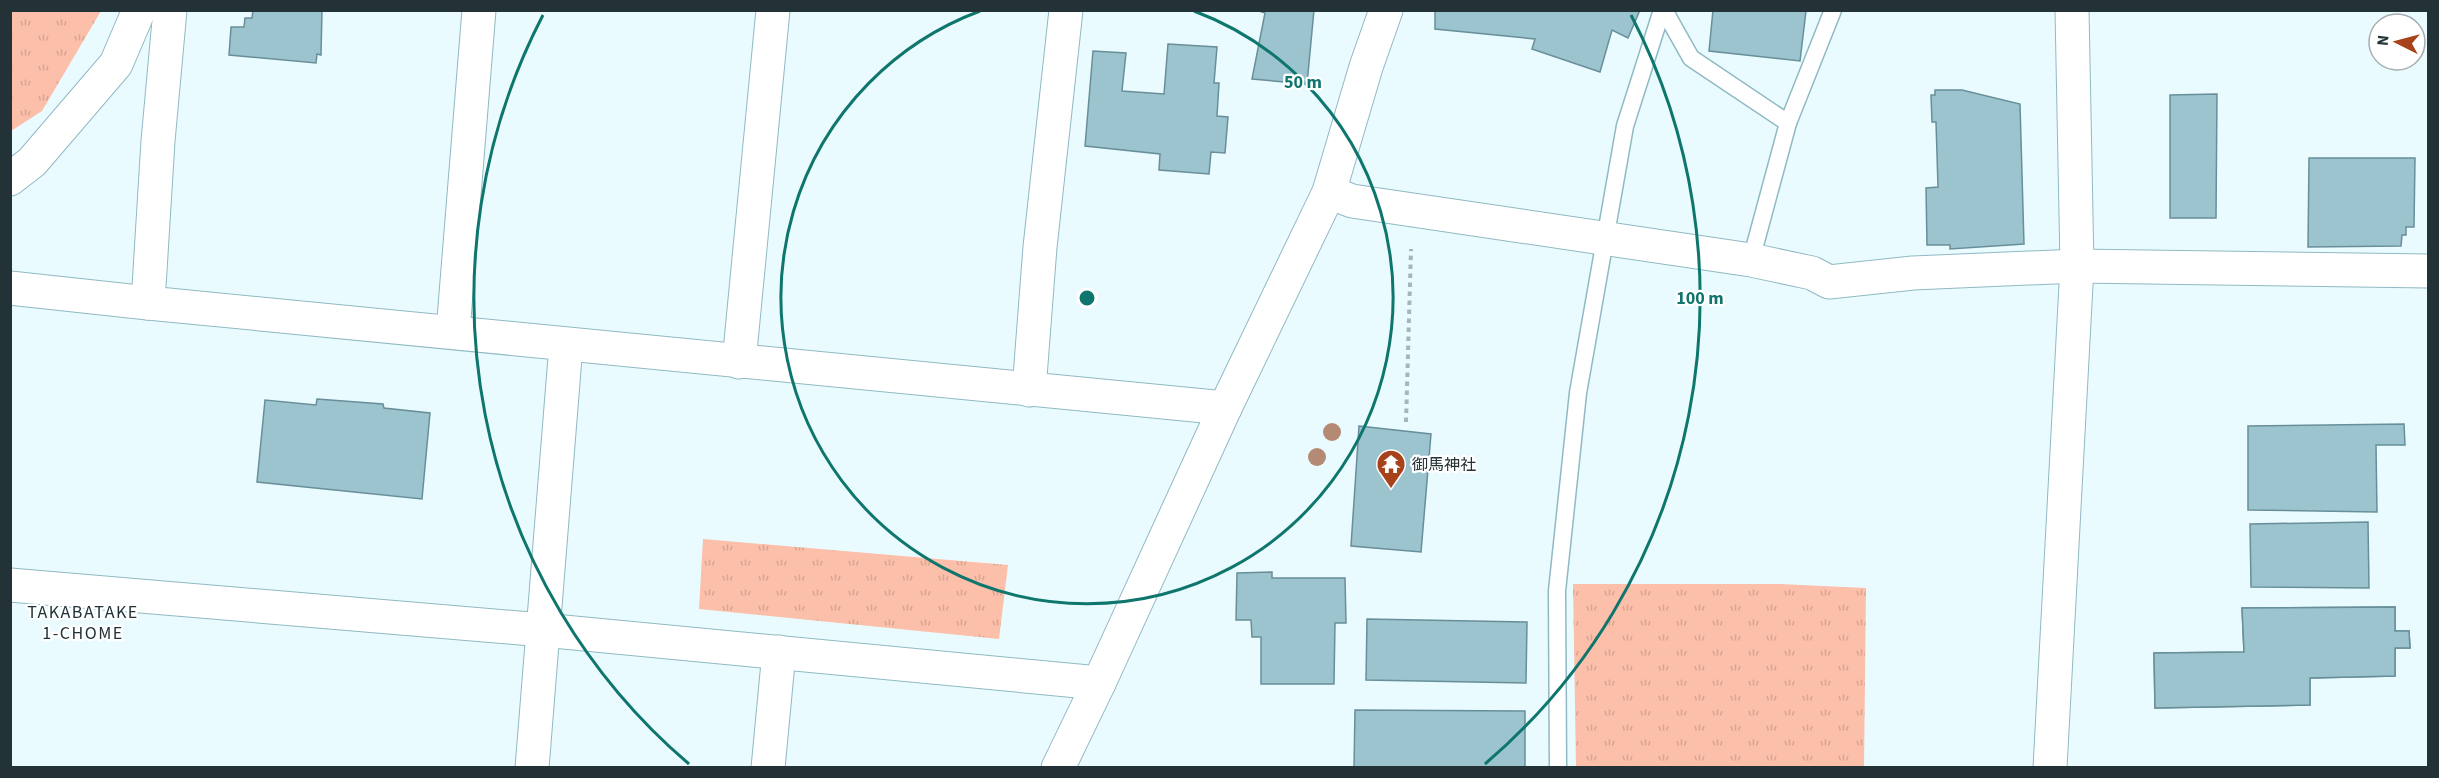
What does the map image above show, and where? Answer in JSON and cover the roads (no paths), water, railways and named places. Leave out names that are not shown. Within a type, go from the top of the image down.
[{"type":"street","points":[[10,179],[32,162],[116,64],[139,10]]},
{"type":"street","points":[[148,303],[158,141],[170,10]]},
{"type":"street","points":[[453,331],[479,10]]},
{"type":"street","points":[[739,362],[773,10]]},
{"type":"street","points":[[1029,390],[1040,247],[1066,10]]},
{"type":"street","points":[[1058,768],[1225,408],[1329,192],[1366,66],[1386,10]]},
{"type":"street","points":[[2050,768],[2077,266],[2072,10]]},
{"type":"street","points":[[1329,192],[1352,201],[1751,260],[1812,273],[1829,282],[1913,273],[2077,266],[2428,271]]},
{"type":"street","points":[[10,288],[453,331],[739,362],[1225,408]]},
{"type":"street","points":[[532,768],[567,345]]},
{"type":"street","points":[[10,585],[543,630],[1099,683]]},
{"type":"street","points":[[768,768],[779,652]]},
{"type":"lane","points":[[1663,10],[1691,58],[1788,123]]},
{"type":"lane","points":[[1558,768],[1557,591],[1578,393],[1625,126],[1663,10]]},
{"type":"lane","points":[[1751,260],[1788,123],[1833,10]]},
{"type":"place","name":"御馬神社","points":[[1391,490]]},
{"type":"district","name":"TAKABATAKE 1-CHOME","points":[[83,622]]}]
